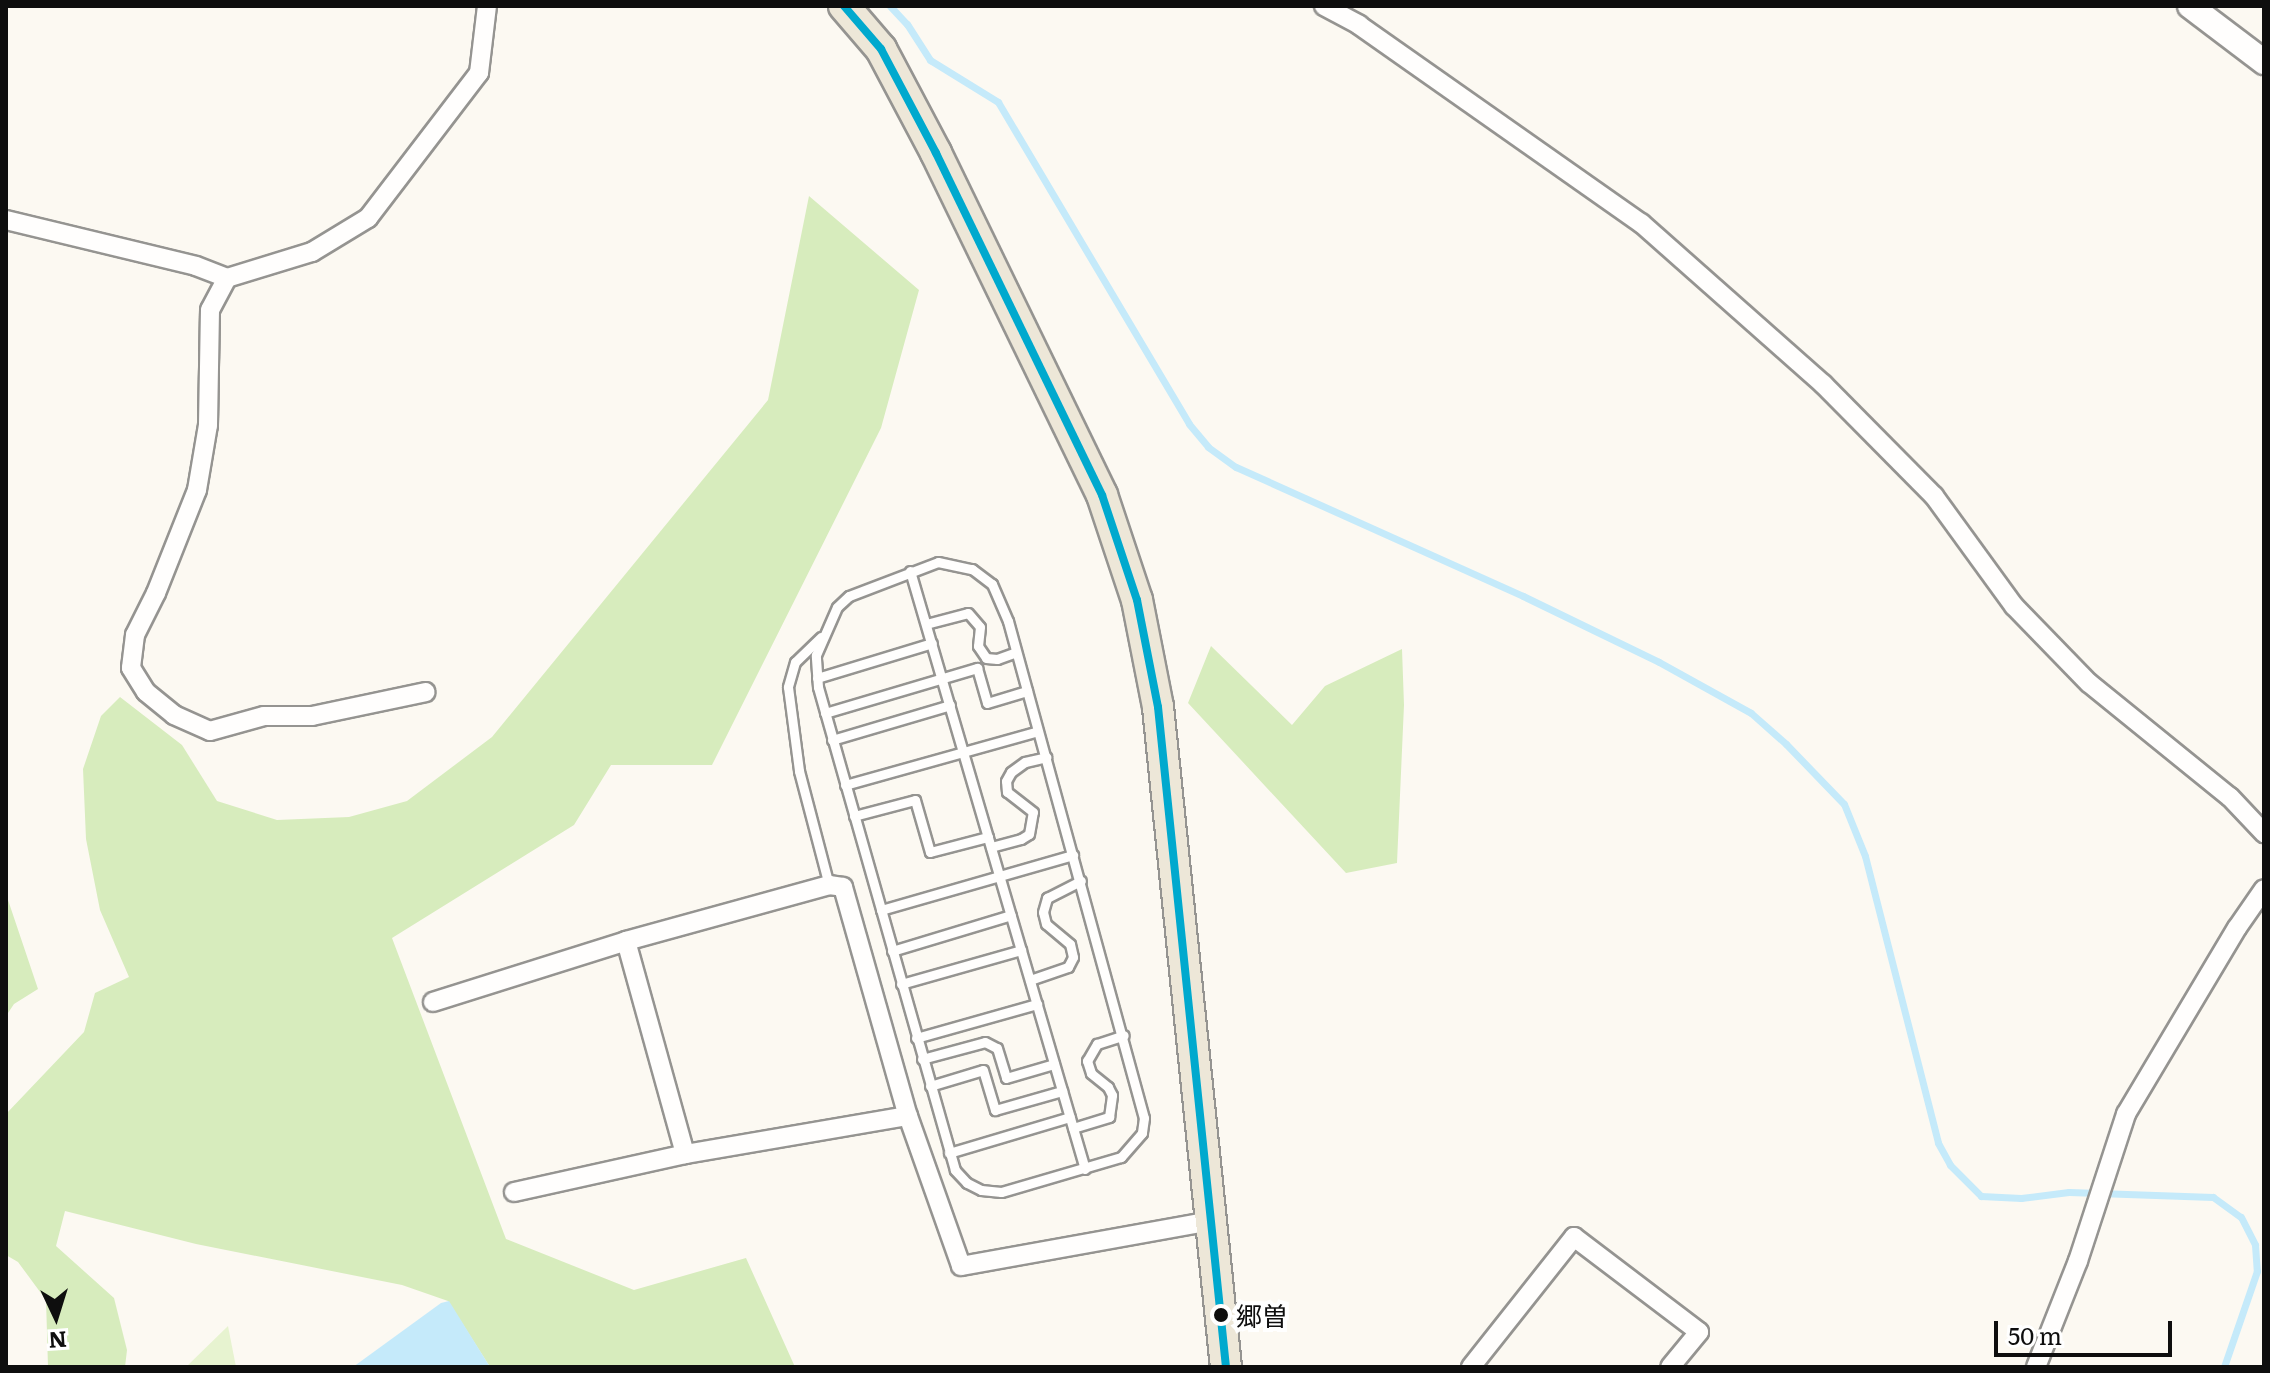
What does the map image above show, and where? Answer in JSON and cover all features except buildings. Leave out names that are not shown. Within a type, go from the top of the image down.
[{"type":"main road","points":[[844,6],[881,49],[936,153],[1102,495],[1144,627],[1158,707],[1226,1367]]},
{"type":"street","points":[[6,220],[196,266],[227,278],[312,252],[368,218],[479,73],[487,6]]},
{"type":"street","points":[[1324,6],[1397,52],[1641,223],[1823,384],[1934,496],[2014,606],[2089,683],[2230,797],[2264,833]]},
{"type":"street","points":[[2190,6],[2264,62]]},
{"type":"street","points":[[227,278],[210,310],[208,425],[197,490],[156,593],[135,635],[131,668],[146,692],[174,715],[210,731],[264,716],[312,716],[426,692]]},
{"type":"street","points":[[433,1002],[626,941],[829,885],[843,887],[908,1116],[961,1266],[1210,1221]]},
{"type":"street","points":[[2036,1367],[2131,1103],[2264,889]]},
{"type":"street","points":[[626,941],[685,1154]]},
{"type":"street","points":[[514,1192],[685,1154],[908,1116]]},
{"type":"street","points":[[1471,1367],[1574,1237],[1699,1332],[1670,1367]]},
{"type":"lane","points":[[938,562],[954,563],[992,584],[1016,652],[1142,1098],[1142,1133],[1121,1157],[1001,1192],[981,1190],[961,1177],[949,1153],[825,713],[817,678],[816,655],[823,635],[837,607],[849,596],[938,562]]},
{"type":"lane","points":[[910,571],[1085,1169]]},
{"type":"lane","points":[[926,624],[968,613],[980,627],[978,646],[986,658],[997,659],[1016,652]]},
{"type":"lane","points":[[823,635],[795,662],[788,687],[799,771],[829,885]]},
{"type":"lane","points":[[817,678],[932,643]]},
{"type":"lane","points":[[825,713],[977,668],[987,703],[1027,691]]},
{"type":"lane","points":[[832,740],[950,705]]},
{"type":"lane","points":[[845,785],[1038,731]]},
{"type":"lane","points":[[854,816],[915,800],[930,852],[1029,834],[1033,812],[1007,792],[1006,781],[1011,772],[1025,762],[1046,757]]},
{"type":"lane","points":[[881,910],[1073,855]]},
{"type":"lane","points":[[1030,980],[1068,967],[1073,957],[1070,944],[1046,924],[1043,912],[1047,898],[1081,881]]},
{"type":"lane","points":[[892,951],[1011,915]]},
{"type":"lane","points":[[901,984],[1021,950]]},
{"type":"lane","points":[[916,1038],[1037,1004]]},
{"type":"lane","points":[[1073,1128],[1109,1117],[1112,1095],[1108,1087],[1091,1073],[1087,1061],[1097,1044],[1124,1035]]},
{"type":"lane","points":[[922,1059],[985,1042],[997,1048],[1006,1078],[1054,1064]]},
{"type":"lane","points":[[930,1086],[983,1070],[995,1110],[1062,1091]]},
{"type":"lane","points":[[949,1153],[1070,1117]]},
{"type":"green space","points":[[809,196],[919,290],[881,428],[712,765],[611,765],[574,825],[392,938],[506,1239],[634,1290],[746,1258],[795,1367],[490,1367],[448,1301],[402,1285],[196,1244],[65,1211],[56,1246],[114,1298],[127,1350],[125,1367],[48,1367],[46,1300],[18,1262],[6,1255],[6,1114],[84,1032],[95,993],[129,977],[100,910],[86,839],[83,769],[101,716],[120,697],[182,745],[217,801],[277,820],[349,817],[407,801],[492,737],[768,400]]},
{"type":"green space","points":[[1211,646],[1292,725],[1325,686],[1402,649],[1404,705],[1397,863],[1346,873],[1188,703]]},
{"type":"green space","points":[[6,894],[38,989],[14,1004],[6,1016]]},
{"type":"green space","points":[[228,1326],[236,1367],[186,1367]]},
{"type":"water","points":[[449,1301],[490,1367],[353,1367],[441,1303]]},
{"type":"waterway","points":[[890,6],[907,24],[930,60],[998,102],[1189,424],[1208,447],[1236,467],[1523,596],[1659,662],[1751,713],[1786,744],[1844,804],[1865,856],[1938,1143],[1950,1165],[1981,1196],[2021,1198],[2069,1192],[2213,1197],[2241,1217],[2255,1245],[2257,1271],[2224,1367]]},
{"type":"transit line","points":[[844,6],[881,49],[936,153],[1102,495],[1137,600],[1158,707],[1226,1367]]},
{"type":"place","name":"郷曽","points":[[1221,1315]]}]
